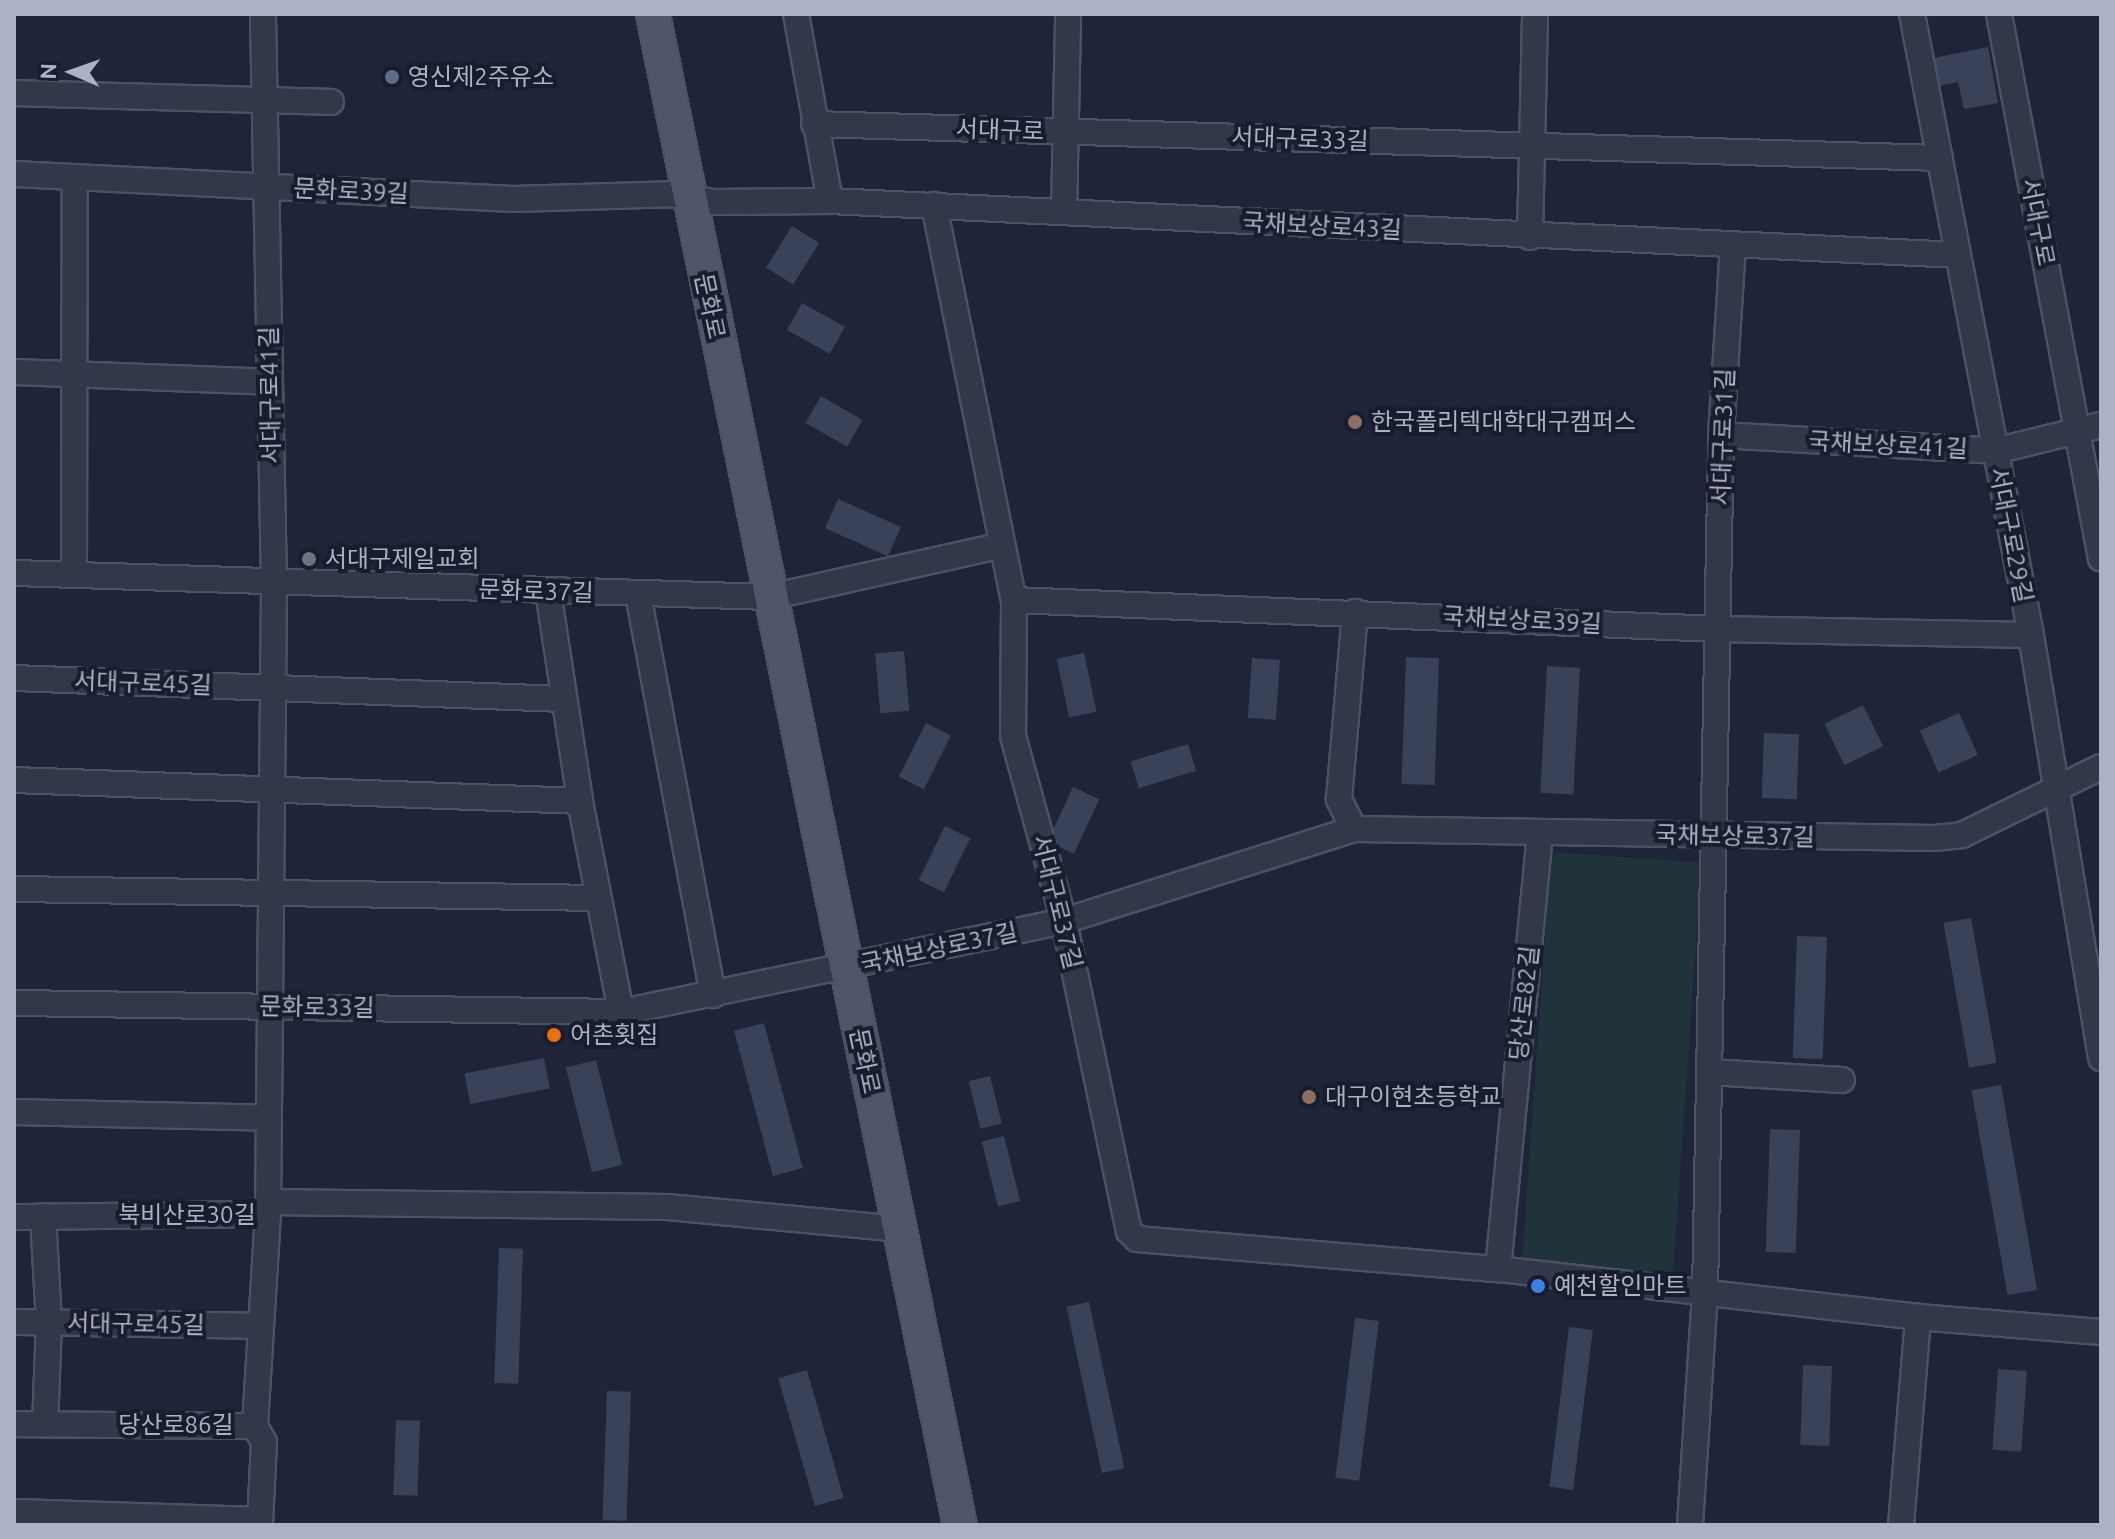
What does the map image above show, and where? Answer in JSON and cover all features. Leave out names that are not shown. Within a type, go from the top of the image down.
[{"type":"main road","name":"문화로","points":[[653,14],[687,197],[960,1525]]},
{"type":"street","name":"서대구로41길","points":[[263,14],[274,584],[268,1208]]},
{"type":"street","points":[[796,14],[830,201]]},
{"type":"street","name":"서대구로","points":[[814,124],[1068,132],[1068,14]]},
{"type":"street","points":[[1530,237],[1535,14]]},
{"type":"street","name":"서대구로29길","points":[[1912,14],[2031,635],[2101,1058]]},
{"type":"street","name":"서대구로","points":[[1999,14],[2077,431]]},
{"type":"street","points":[[14,93],[331,102]]},
{"type":"street","points":[[1064,212],[1068,132]]},
{"type":"street","name":"서대구로33길","points":[[1068,132],[1939,158]]},
{"type":"street","name":"문화로39길","points":[[14,174],[514,199],[687,197]]},
{"type":"street","points":[[74,575],[75,177]]},
{"type":"street","name":"국채보상로43길","points":[[687,197],[713,202],[830,201],[934,205],[1530,237],[1957,255]]},
{"type":"street","name":"서대구로37길","points":[[934,205],[1014,600],[1013,736],[1064,921],[1129,1231],[1137,1239],[1498,1269],[1918,1317],[2101,1332]]},
{"type":"street","name":"서대구로31길","points":[[1690,1525],[1705,1293],[1721,435],[1733,246]]},
{"type":"street","points":[[14,372],[270,382]]},
{"type":"street","name":"국채보상로41길","points":[[1721,435],[1995,451],[2101,425]]},
{"type":"street","points":[[2077,431],[2101,559]]},
{"type":"street","points":[[770,597],[1002,545]]},
{"type":"street","name":"문화로37길","points":[[14,573],[274,584],[770,597]]},
{"type":"street","points":[[548,591],[580,801],[621,1012]]},
{"type":"street","points":[[638,594],[713,995]]},
{"type":"street","name":"국채보상로39길","points":[[1014,600],[1718,629],[2031,635]]},
{"type":"street","points":[[1354,829],[1339,799],[1355,612]]},
{"type":"street","name":"서대구로45길","points":[[14,678],[273,689]]},
{"type":"street","points":[[273,689],[564,699]]},
{"type":"street","name":"국채보상로37길","points":[[846,969],[1064,921],[1354,829],[1715,836],[1962,835],[2101,767]]},
{"type":"street","points":[[14,780],[580,801]]},
{"type":"street","name":"당산로82길","points":[[1498,1269],[1540,833]]},
{"type":"street","points":[[14,889],[598,898]]},
{"type":"street","name":"문화로33길","points":[[14,1003],[621,1012],[846,969]]},
{"type":"street","points":[[1710,1072],[1842,1080]]},
{"type":"street","points":[[14,1112],[269,1118]]},
{"type":"street","points":[[268,1208],[668,1207],[899,1229]]},
{"type":"street","name":"북비산로30길","points":[[14,1217],[268,1208],[258,1326]]},
{"type":"street","points":[[43,1216],[49,1322],[45,1424]]},
{"type":"street","points":[[1901,1525],[1918,1317]]},
{"type":"street","name":"서대구로45길","points":[[14,1322],[258,1326]]},
{"type":"street","name":"당산로86길","points":[[14,1424],[255,1426],[258,1326]]},
{"type":"street","points":[[14,1512],[260,1523],[264,1442],[255,1426]]},
{"type":"shaded area","points":[[1551,852],[1702,863],[1673,1278],[1522,1267]]},
{"type":"building","points":[[1988,47],[1998,103],[1964,109],[1958,82],[1934,87],[1929,59]]},
{"type":"building","points":[[792,226],[819,243],[793,285],[766,268]]},
{"type":"building","points":[[802,303],[845,327],[830,354],[787,330]]},
{"type":"building","points":[[821,396],[863,420],[847,447],[806,423]]},
{"type":"building","points":[[838,499],[901,527],[888,556],[825,528]]},
{"type":"building","points":[[904,651],[909,711],[880,713],[875,654]]},
{"type":"building","points":[[1084,653],[1096,712],[1069,718],[1057,659]]},
{"type":"building","points":[[1406,657],[1439,658],[1435,785],[1402,784]]},
{"type":"building","points":[[1252,658],[1280,660],[1276,720],[1248,718]]},
{"type":"building","points":[[1547,666],[1580,668],[1573,795],[1540,793]]},
{"type":"building","points":[[1863,705],[1883,746],[1845,765],[1824,724]]},
{"type":"building","points":[[1959,713],[1978,755],[1938,773],[1920,730]]},
{"type":"building","points":[[926,723],[951,736],[924,789],[899,776]]},
{"type":"building","points":[[1764,733],[1799,734],[1797,799],[1762,798]]},
{"type":"building","points":[[1188,744],[1196,771],[1139,788],[1131,762]]},
{"type":"building","points":[[1073,787],[1099,799],[1074,854],[1048,841]]},
{"type":"building","points":[[945,826],[970,838],[944,892],[919,880]]},
{"type":"building","points":[[1971,918],[1997,1063],[1969,1068],[1943,923]]},
{"type":"building","points":[[1797,936],[1827,937],[1823,1059],[1793,1058]]},
{"type":"building","points":[[764,1023],[803,1168],[773,1176],[734,1031]]},
{"type":"building","points":[[544,1058],[550,1088],[470,1104],[464,1073]]},
{"type":"building","points":[[596,1060],[622,1165],[592,1172],[566,1067]]},
{"type":"building","points":[[990,1076],[1002,1124],[981,1129],[969,1081]]},
{"type":"building","points":[[2001,1085],[2037,1290],[2008,1295],[1971,1090]]},
{"type":"building","points":[[1770,1129],[1800,1130],[1796,1253],[1766,1252]]},
{"type":"building","points":[[1004,1136],[1020,1201],[998,1207],[982,1142]]},
{"type":"building","points":[[499,1248],[523,1249],[518,1384],[494,1383]]},
{"type":"building","points":[[1089,1302],[1124,1468],[1102,1473],[1067,1307]]},
{"type":"building","points":[[1355,1318],[1379,1321],[1359,1481],[1335,1478]]},
{"type":"building","points":[[1569,1327],[1593,1330],[1573,1490],[1549,1487]]},
{"type":"building","points":[[1803,1365],[1832,1366],[1829,1446],[1800,1445]]},
{"type":"building","points":[[1998,1369],[2027,1371],[2021,1452],[1992,1450]]},
{"type":"building","points":[[807,1370],[844,1498],[815,1506],[778,1378]]},
{"type":"building","points":[[607,1391],[631,1392],[626,1521],[602,1520]]},
{"type":"building","points":[[396,1420],[420,1421],[417,1496],[393,1495]]},
{"type":"place","name":"영신제2주유소","points":[[392,77]]},
{"type":"place","name":"한국폴리텍대학대구캠퍼스","points":[[1355,422]]},
{"type":"place","name":"서대구제일교회","points":[[309,559]]},
{"type":"place","name":"어촌횟집","points":[[554,1035]]},
{"type":"place","name":"대구이현초등학교","points":[[1309,1097]]},
{"type":"place","name":"예천할인마트","points":[[1538,1286]]}]
